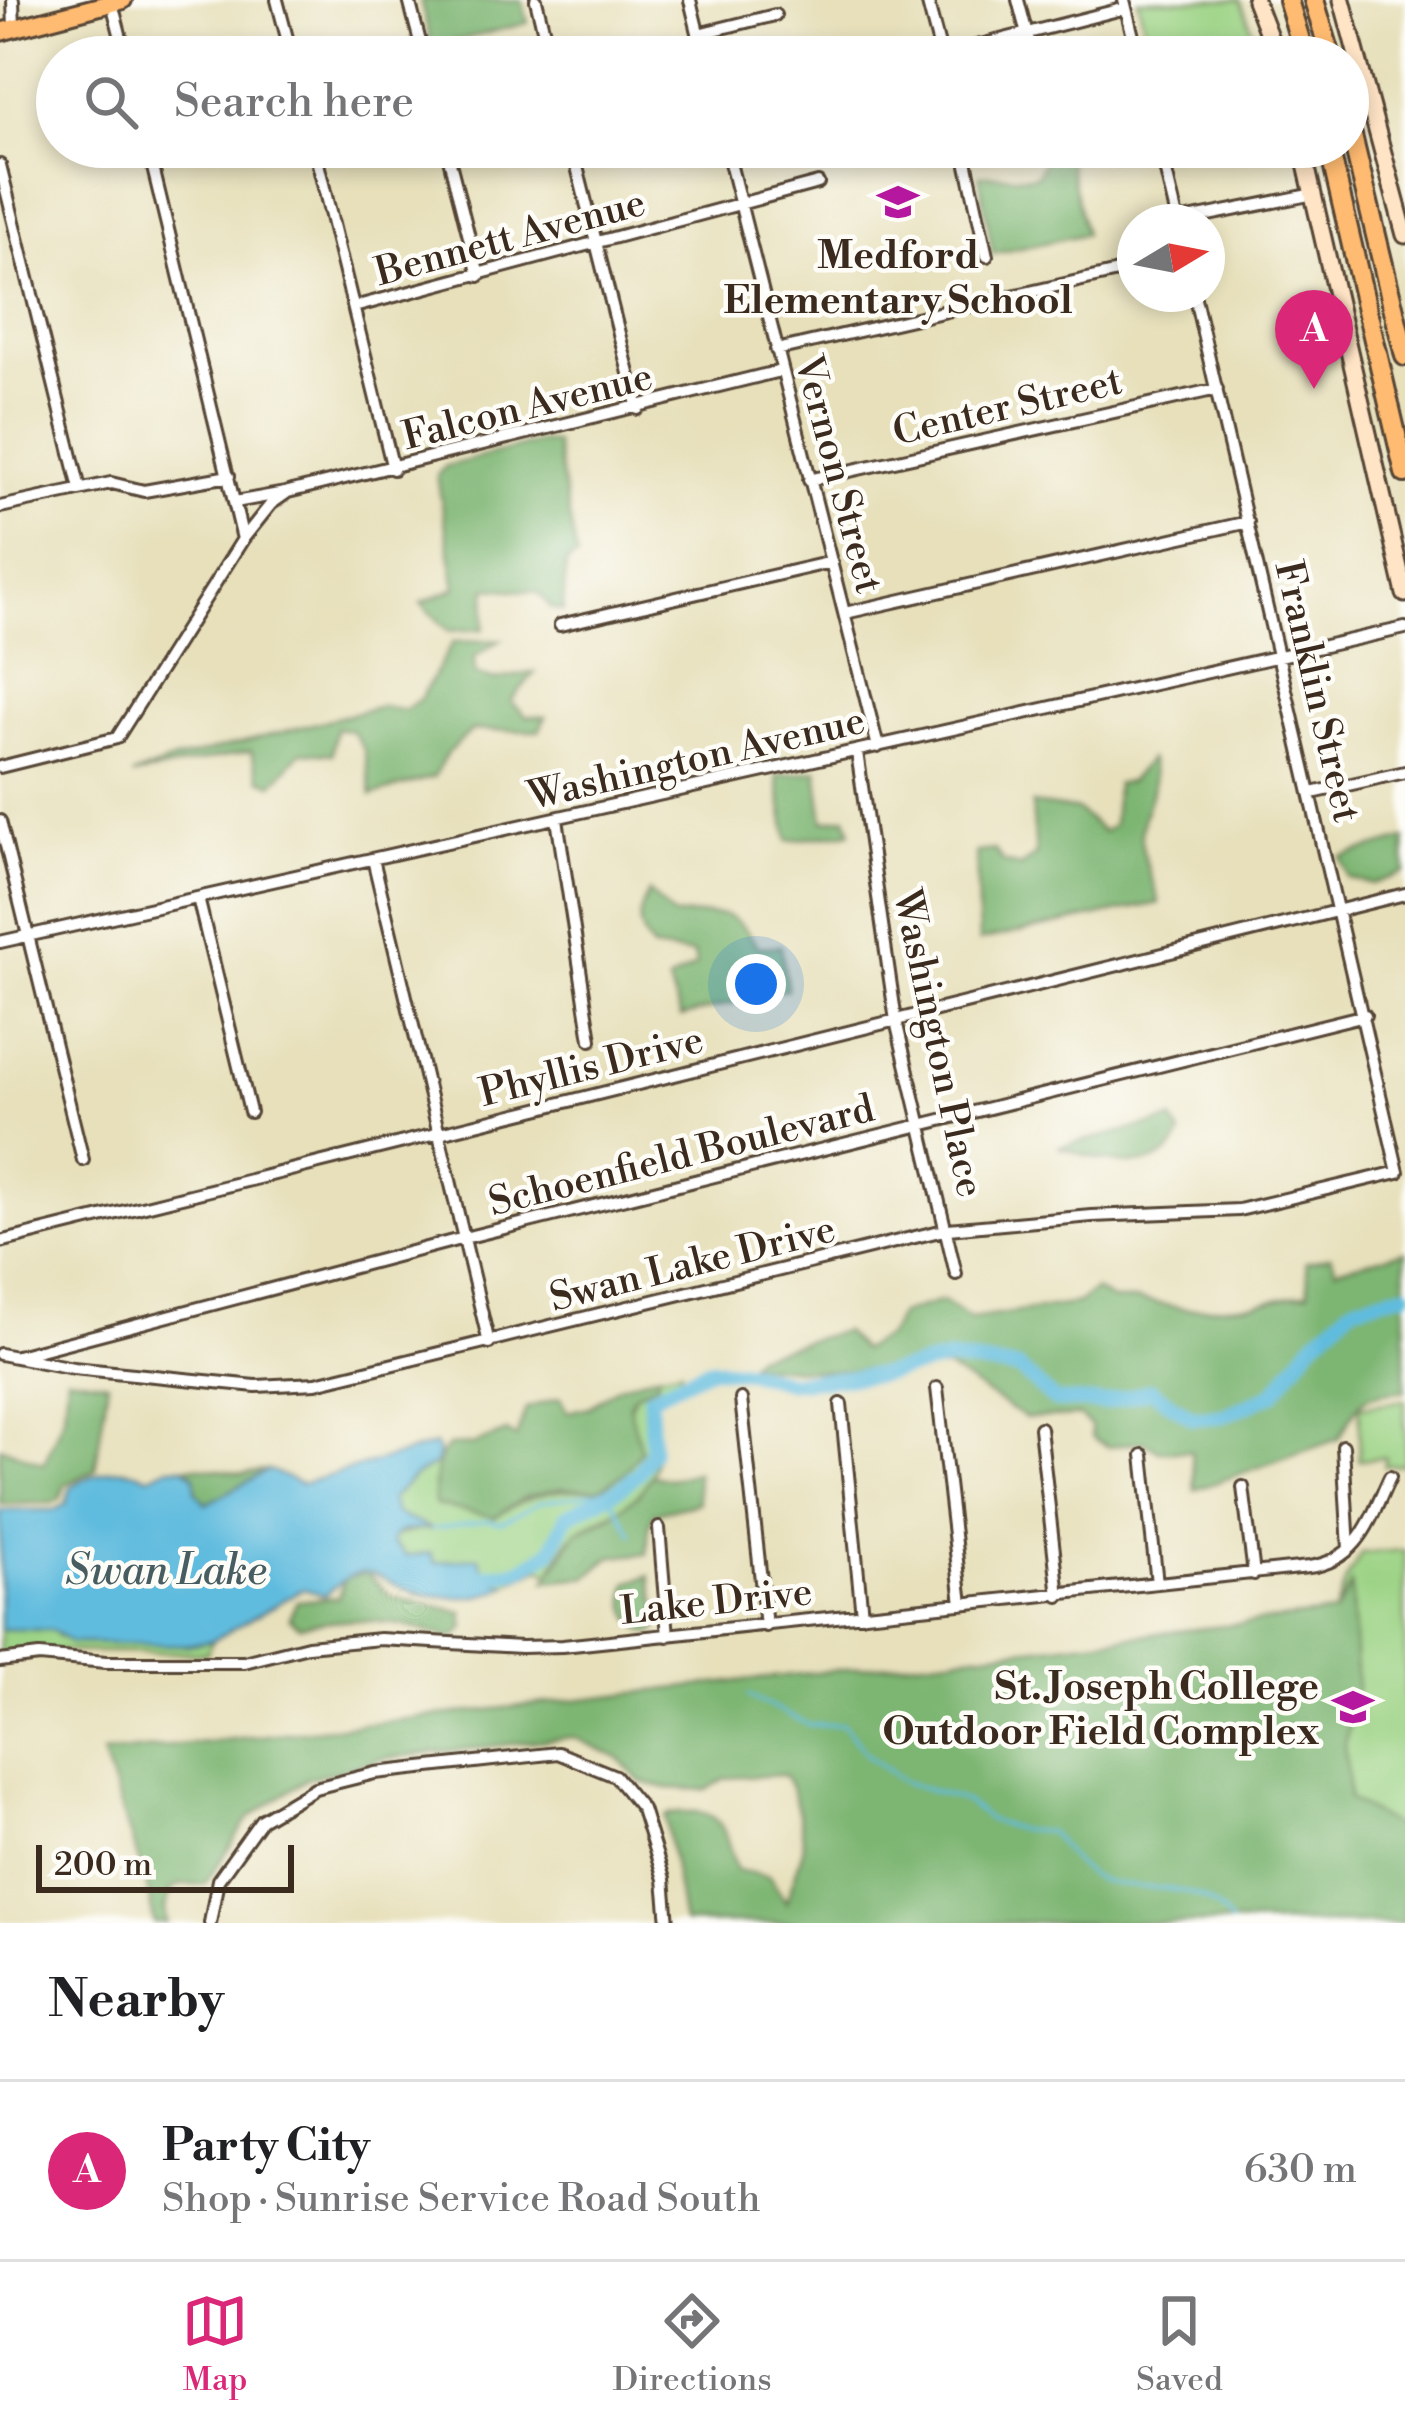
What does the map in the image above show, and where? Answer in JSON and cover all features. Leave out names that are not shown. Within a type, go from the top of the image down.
[{"type":"highway","points":[[1288,0],[1299,36]]},
{"type":"highway","points":[[1314,0],[1325,36]]},
{"type":"highway","points":[[1334,168],[1405,473]]},
{"type":"highway","points":[[1360,168],[1405,356]]},
{"type":"main road","points":[[1255,0],[1269,36]]},
{"type":"main road","points":[[1342,0],[1353,36]]},
{"type":"main road","points":[[7,30],[117,1]]},
{"type":"main road","points":[[1369,86],[1399,181],[1405,235]]},
{"type":"main road","points":[[1307,168],[1405,594]]},
{"type":"street","points":[[7,30],[13,0]]},
{"type":"street","points":[[277,0],[286,36]]},
{"type":"street","points":[[410,0],[419,36]]},
{"type":"street","points":[[536,0],[545,36]]},
{"type":"street","points":[[690,0],[698,34],[775,15]]},
{"type":"street","points":[[927,0],[936,36]]},
{"type":"street","points":[[1018,0],[1027,34]]},
{"type":"street","points":[[117,1],[122,36]]},
{"type":"street","points":[[1019,36],[1125,4],[1133,36]]},
{"type":"street","points":[[0,165],[80,488]]},
{"type":"street","points":[[153,168],[243,539]]},
{"type":"street","points":[[319,168],[393,469]]},
{"type":"street","points":[[451,168],[479,276]]},
{"type":"street","points":[[577,168],[638,409]]},
{"type":"street","name":"Vernon Street","points":[[731,168],[878,747]]},
{"type":"street","points":[[967,168],[986,256]]},
{"type":"street","points":[[1165,168],[1174,204]]},
{"type":"street","name":"Bennett Avenue","points":[[354,307],[818,183]]},
{"type":"street","points":[[1225,212],[1314,194]]},
{"type":"street","points":[[776,350],[1117,272]]},
{"type":"street","name":"Franklin Street","points":[[1198,312],[1398,1172]]},
{"type":"street","name":"Falcon Avenue","points":[[235,502],[393,469],[780,371]]},
{"type":"street","name":"Center Street","points":[[809,480],[1217,389]]},
{"type":"street","points":[[0,506],[111,483],[144,491],[229,476]]},
{"type":"street","points":[[0,767],[117,738],[243,539],[288,492]]},
{"type":"street","points":[[845,613],[1248,522]]},
{"type":"street","points":[[560,625],[832,562]]},
{"type":"street","name":"Washington Avenue","points":[[0,942],[1405,628]]},
{"type":"street","name":"Washington Place","points":[[857,752],[896,1021],[956,1274]]},
{"type":"street","points":[[1312,794],[1405,772]]},
{"type":"street","points":[[557,819],[591,1040]]},
{"type":"street","points":[[0,820],[83,1160]]},
{"type":"street","points":[[373,860],[489,1342]]},
{"type":"street","name":"Phyllis Drive","points":[[0,1242],[1405,894]]},
{"type":"street","points":[[199,898],[250,1112]]},
{"type":"street","name":"Schoenfield Boulevard","points":[[7,1356],[1364,1016]]},
{"type":"street","name":"Swan Lake Drive","points":[[7,1356],[73,1368],[291,1386],[948,1229],[1239,1210],[1398,1172]]},
{"type":"street","points":[[937,1388],[962,1604]]},
{"type":"street","points":[[741,1399],[766,1625]]},
{"type":"street","points":[[841,1404],[862,1615]]},
{"type":"street","points":[[1040,1428],[1059,1596]]},
{"type":"street","points":[[1343,1447],[1349,1549]]},
{"type":"street","points":[[1142,1455],[1157,1583]]},
{"type":"street","points":[[1349,1549],[1362,1534],[1390,1477]]},
{"type":"street","points":[[1243,1487],[1254,1574]]},
{"type":"street","points":[[658,1528],[668,1636]]},
{"type":"street","name":"Lake Drive","points":[[0,1661],[40,1656],[106,1662],[244,1662],[308,1646],[380,1639],[521,1647],[668,1636],[1335,1564],[1349,1549]]},
{"type":"street","points":[[210,1923],[218,1880],[261,1820],[315,1788],[375,1773],[558,1754],[615,1776],[642,1809],[664,1879],[668,1923]]},
{"type":"green space","points":[[420,0],[522,0],[528,23],[476,36],[429,36]]},
{"type":"green space","points":[[1138,0],[1240,0],[1255,36],[1147,36]]},
{"type":"green space","points":[[1040,168],[1070,168],[1085,234],[993,254],[979,175],[1037,175]]},
{"type":"green space","points":[[540,442],[555,443],[577,557],[566,563],[563,611],[551,608],[538,592],[487,588],[484,629],[449,631],[421,603],[456,588],[437,475],[446,466]]},
{"type":"green space","points":[[501,640],[474,657],[475,674],[495,680],[535,672],[511,701],[526,716],[546,717],[539,731],[472,730],[445,756],[434,777],[372,795],[364,750],[352,731],[336,728],[332,754],[301,752],[273,784],[260,779],[251,751],[132,776],[172,761],[381,706],[404,710],[420,699],[453,642]]},
{"type":"green space","points":[[1149,759],[1153,781],[1141,835],[1159,903],[979,941],[976,852],[994,850],[1003,862],[1021,867],[1036,855],[1032,804],[1077,810],[1103,832],[1113,825],[1116,784],[1129,782]]},
{"type":"green space","points":[[817,770],[824,821],[846,817],[851,832],[788,841],[777,776]]},
{"type":"green space","points":[[1405,839],[1405,873],[1372,884],[1348,878],[1341,857]]},
{"type":"green space","points":[[649,892],[673,916],[723,915],[740,924],[758,947],[781,946],[787,989],[681,1017],[668,982],[696,966],[694,954],[652,949],[640,921]]},
{"type":"green space","points":[[1172,1120],[1181,1135],[1171,1150],[1142,1163],[1107,1161],[1058,1147]]},
{"type":"green space","points":[[1405,1251],[1405,1391],[1376,1394],[1361,1402],[1338,1439],[1195,1490],[1191,1451],[1159,1451],[1143,1441],[1109,1447],[1092,1437],[1091,1426],[1079,1416],[1025,1418],[946,1368],[822,1371],[749,1364],[756,1355],[843,1331],[861,1350],[887,1336],[900,1314],[942,1301],[971,1319],[1078,1303],[1095,1290],[1112,1300],[1187,1309],[1254,1304],[1309,1292],[1306,1262],[1331,1256],[1336,1269]]},
{"type":"green space","points":[[681,1369],[681,1381],[661,1390],[654,1401],[656,1455],[650,1478],[634,1499],[571,1538],[550,1574],[541,1568],[506,1585],[406,1556],[392,1543],[393,1536],[428,1528],[395,1514],[391,1499],[412,1478],[436,1464],[438,1451],[442,1462],[433,1484],[495,1517],[544,1494],[599,1490],[635,1394],[657,1382],[657,1374]]},
{"type":"green space","points":[[657,1374],[658,1382],[635,1394],[629,1404],[641,1451],[623,1474],[599,1490],[561,1488],[525,1497],[495,1517],[435,1505],[436,1474],[448,1446],[472,1445],[507,1432],[516,1438],[526,1408],[560,1398],[567,1412],[589,1407],[618,1386]]},
{"type":"green space","points":[[67,1376],[108,1382],[95,1470],[65,1485],[60,1499],[52,1503],[0,1504],[0,1446],[44,1464],[64,1414]]},
{"type":"green space","points":[[1405,1400],[1405,1464],[1384,1466],[1386,1457],[1359,1460],[1360,1407]]},
{"type":"green space","points":[[185,1467],[243,1474],[269,1470],[206,1504],[196,1491],[195,1475]]},
{"type":"green space","points":[[696,1472],[698,1503],[654,1513],[647,1554],[612,1556],[587,1577],[546,1581],[576,1533],[609,1517],[638,1495],[652,1475],[670,1479]]},
{"type":"green space","name":"St. Joseph College Outdoor Field Complex","points":[[1405,1550],[1405,1834],[1245,1871],[1346,1580],[1362,1553]]},
{"type":"green space","points":[[366,1573],[391,1596],[463,1612],[465,1627],[450,1637],[381,1622],[299,1626],[289,1618],[297,1601],[339,1597],[345,1578]]},
{"type":"green space","points":[[650,1575],[660,1623],[654,1633],[636,1624],[626,1597],[628,1583]]},
{"type":"green space","points":[[1351,1585],[1357,1688],[1345,1744],[1349,1799],[1405,1832],[1405,1923],[683,1923],[665,1816],[694,1812],[714,1818],[724,1831],[736,1870],[769,1876],[786,1902],[803,1847],[798,1809],[787,1780],[783,1775],[725,1778],[707,1790],[668,1788],[641,1782],[620,1759],[573,1737],[379,1759],[306,1779],[249,1818],[205,1884],[171,1890],[165,1908],[167,1923],[154,1923],[146,1882],[102,1754],[1335,1613]]},
{"type":"green space","points":[[0,1629],[53,1630],[59,1637],[187,1645],[213,1640],[207,1653],[47,1651],[0,1656]]},
{"type":"water","name":"Swan Lake","points":[[434,1445],[436,1464],[412,1478],[391,1499],[395,1514],[432,1529],[402,1531],[392,1543],[406,1556],[431,1553],[435,1563],[479,1557],[487,1578],[507,1585],[497,1591],[442,1597],[414,1592],[376,1575],[355,1574],[325,1595],[303,1589],[213,1640],[187,1645],[70,1643],[52,1630],[0,1629],[0,1510],[54,1510],[66,1504],[71,1487],[99,1473],[128,1470],[148,1477],[169,1467],[184,1467],[195,1476],[196,1491],[206,1504],[269,1470],[301,1484]]},
{"type":"waterway","points":[[470,1578],[519,1571],[551,1551],[567,1516],[622,1487],[652,1452],[650,1397],[710,1368],[789,1382],[880,1375],[949,1360],[1019,1369],[1055,1401],[1105,1403],[1151,1390],[1193,1418],[1223,1416],[1273,1394],[1311,1344],[1354,1305],[1405,1293]]},
{"type":"waterway","points":[[432,1529],[489,1520],[501,1523],[540,1502],[601,1492],[609,1494],[632,1534]]},
{"type":"waterway","points":[[748,1696],[809,1725],[843,1724],[868,1756],[904,1782],[965,1801],[989,1820],[1020,1830],[1049,1832],[1090,1876],[1115,1884],[1186,1892],[1217,1907],[1230,1923]]},
{"type":"place","name":"Medford Elementary School","points":[[898,202]]},
{"type":"place","name":"Party City","points":[[1314,389]]},
{"type":"place","name":"St. Joseph College Outdoor Field Complex","points":[[1353,1707]]}]
